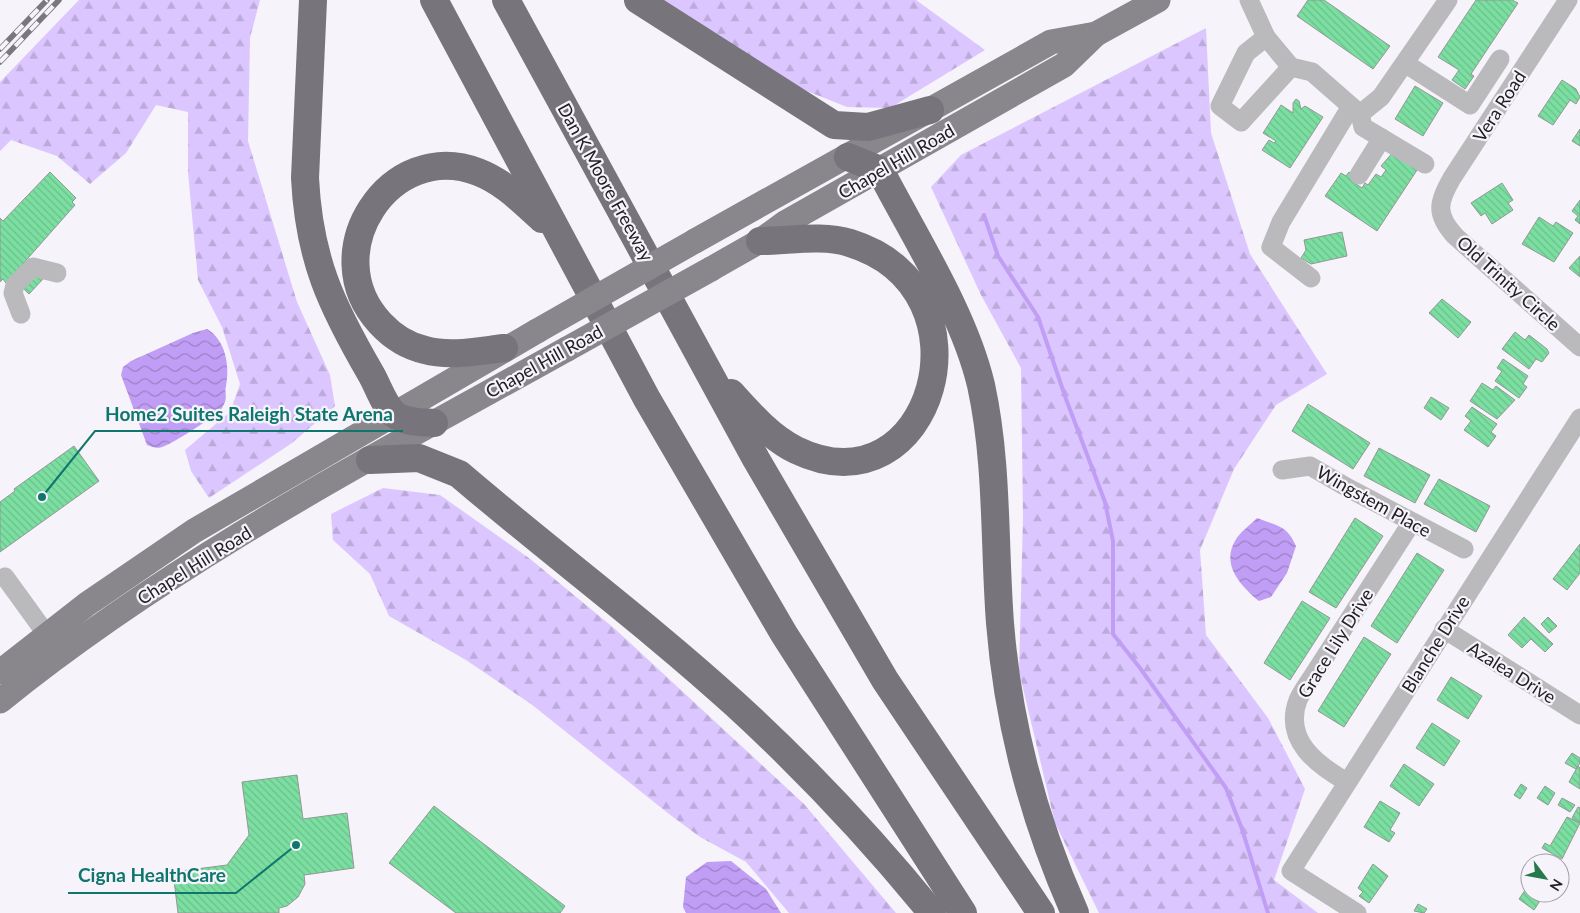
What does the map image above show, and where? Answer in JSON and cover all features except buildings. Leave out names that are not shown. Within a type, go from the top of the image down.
[{"type":"highway","points":[[313,0],[305,150],[306,203],[311,237],[322,277],[340,318],[394,414],[414,422],[434,423]]},
{"type":"highway","points":[[434,0],[556,232],[647,399],[784,634],[963,913]]},
{"type":"highway","name":"Dan K Moore Freeway","points":[[506,0],[705,364]]},
{"type":"highway","points":[[638,0],[834,125],[868,128],[930,110]]},
{"type":"highway","points":[[848,157],[861,160],[880,170],[958,319],[971,351],[980,384],[993,464],[1001,633],[1013,722],[1041,829],[1075,913]]},
{"type":"highway","points":[[504,348],[458,353],[425,350],[399,339],[386,329],[366,304],[356,274],[354,255],[365,221],[382,196],[400,181],[426,170],[449,167],[477,172],[502,184],[556,232]]},
{"type":"highway","points":[[705,364],[774,436],[795,449],[816,458],[852,460],[880,451],[905,434],[927,402],[935,366],[931,323],[913,288],[894,267],[866,249],[837,240],[760,241]]},
{"type":"highway","points":[[705,364],[756,459],[885,680],[1041,913]]},
{"type":"highway","points":[[370,460],[419,458],[459,474],[694,669],[777,743],[858,826],[932,913]]},
{"type":"main road","name":"Chapel Hill Road","points":[[0,701],[48,663],[149,592],[231,540],[434,423],[760,241],[785,223],[1064,65],[1096,34],[1158,0]]},
{"type":"main road","name":"Chapel Hill Road","points":[[0,672],[87,604],[194,531],[481,365],[504,348],[1051,42],[1096,34]]},
{"type":"street","points":[[1249,0],[1266,37],[1291,67],[1312,72],[1343,98],[1355,111],[1363,127],[1426,164]]},
{"type":"street","points":[[1355,111],[1368,110],[1381,97],[1406,64],[1448,0]]},
{"type":"street","name":"Vera Road","points":[[1441,216],[1441,204],[1452,178],[1568,0]]},
{"type":"street","points":[[1266,37],[1246,52],[1220,106],[1241,122],[1291,67]]},
{"type":"street","points":[[1406,64],[1470,105],[1500,59]]},
{"type":"street","points":[[1311,278],[1271,247],[1282,222],[1355,111]]},
{"type":"street","points":[[1359,176],[1382,138]]},
{"type":"street","name":"Old Trinity Circle","points":[[1441,216],[1455,236],[1580,347]]},
{"type":"street","points":[[21,314],[13,293],[21,278],[33,267],[57,273]]},
{"type":"street","name":"Blanche Drive","points":[[1356,913],[1291,871],[1580,418]]},
{"type":"street","name":"Wingstem Place","points":[[1282,470],[1310,466],[1464,549]]},
{"type":"street","name":"Grace Lily Drive","points":[[1347,782],[1322,766],[1304,749],[1296,734],[1295,710],[1299,699],[1314,674],[1412,522]]},
{"type":"street","points":[[5,577],[47,635]]},
{"type":"street","name":"Azalea Drive","points":[[1444,629],[1580,715]]},
{"type":"green space","points":[[79,0],[260,0],[250,38],[248,141],[297,302],[330,375],[335,406],[292,443],[209,498],[191,471],[185,450],[230,412],[240,384],[222,327],[198,280],[188,172],[188,112],[156,105],[126,153],[90,184],[57,156],[11,140],[0,151],[0,82]]},
{"type":"green space","points":[[663,0],[916,0],[985,50],[890,108],[847,107],[799,88]]},
{"type":"green space","points":[[1206,28],[1211,133],[1250,254],[1327,374],[1276,405],[1234,469],[1200,550],[1206,635],[1268,718],[1305,789],[1274,880],[1318,913],[1099,913],[1055,823],[1019,671],[1023,518],[1021,368],[981,295],[931,187],[961,155]]},
{"type":"green space","points":[[383,488],[440,495],[529,558],[615,629],[804,804],[896,913],[789,913],[746,862],[700,837],[531,704],[466,660],[389,616],[370,574],[333,540],[331,514]]},
{"type":"water","points":[[207,329],[219,340],[227,363],[226,399],[222,408],[212,417],[167,445],[154,448],[147,445],[121,375],[123,367],[131,361],[193,333]]},
{"type":"water","points":[[1257,518],[1281,527],[1293,539],[1296,546],[1287,573],[1271,597],[1259,601],[1240,582],[1232,567],[1230,558],[1231,550],[1237,538]]},
{"type":"water","points":[[731,861],[766,889],[781,913],[686,913],[683,907],[686,877],[707,862]]},
{"type":"waterway","points":[[984,215],[998,256],[1038,317],[1066,399],[1105,502],[1113,541],[1113,634],[1140,668],[1226,788],[1242,829],[1268,913]]},
{"type":"railway","points":[[0,49],[47,0]]},
{"type":"railway","points":[[0,62],[59,0]]},
{"type":"place","name":"Home2 Suites Raleigh State Arena","points":[[42,497]]},
{"type":"place","name":"Cigna HealthCare","points":[[296,845]]}]
